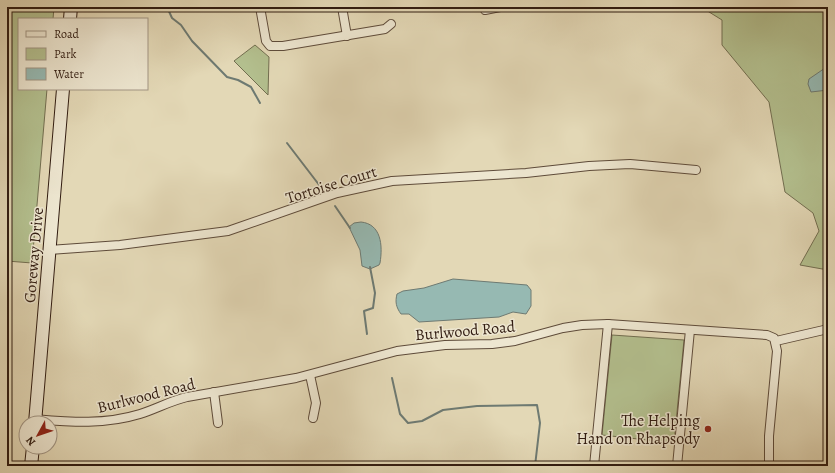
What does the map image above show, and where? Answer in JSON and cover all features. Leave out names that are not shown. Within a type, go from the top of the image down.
[{"type":"street","points":[[70,18],[71,7]]},
{"type":"street","points":[[260,7],[266,41],[270,46],[283,46],[386,29],[390,24]]},
{"type":"street","points":[[342,7],[347,36]]},
{"type":"street","points":[[485,10],[500,7]]},
{"type":"street","name":"Goreway Drive","points":[[35,415],[64,90]]},
{"type":"street","name":"Tortoise Court","points":[[49,250],[120,245],[228,231],[337,194],[392,181],[526,174],[589,166],[630,164],[696,170]]},
{"type":"street","points":[[594,466],[608,324]]},
{"type":"street","name":"Burlwood Road","points":[[58,422],[102,422],[140,414],[173,401],[310,375],[397,351],[445,345],[503,343],[529,338],[573,326],[608,324],[767,335],[776,340]]},
{"type":"street","points":[[769,466],[777,350],[776,340],[828,329]]},
{"type":"street","points":[[677,466],[690,330]]},
{"type":"street","points":[[310,375],[316,403],[314,418]]},
{"type":"street","points":[[214,392],[218,422]]},
{"type":"street","points":[[31,466],[32,455]]},
{"type":"green space","points":[[7,7],[54,7],[53,18],[18,18],[18,90],[47,90],[32,263],[7,261]]},
{"type":"green space","points":[[701,7],[828,7],[828,270],[800,265],[819,231],[813,213],[785,192],[769,102],[722,45],[722,20]]},
{"type":"green space","points":[[255,45],[269,57],[268,95],[234,61]]},
{"type":"green space","points":[[612,335],[684,340],[674,443],[602,435]]},
{"type":"water","points":[[828,66],[828,90],[811,92],[808,84],[809,79]]},
{"type":"water","points":[[361,222],[368,224],[377,231],[381,243],[380,263],[379,265],[370,269],[362,266],[360,250],[349,227],[354,223]]},
{"type":"water","points":[[453,279],[527,285],[531,290],[531,306],[526,314],[513,312],[499,317],[419,322],[409,314],[401,314],[399,311],[396,304],[397,294],[403,291],[424,288]]},
{"type":"waterway","points":[[167,7],[172,18],[181,25],[192,41],[227,77],[238,80],[251,87],[260,103]]},
{"type":"waterway","points":[[287,143],[323,190]]},
{"type":"waterway","points":[[335,206],[350,228]]},
{"type":"waterway","points":[[367,334],[364,311],[373,308],[375,293],[370,267]]},
{"type":"waterway","points":[[392,378],[400,414],[408,423],[422,421],[443,410],[477,406],[537,405],[540,423],[535,466]]},
{"type":"place","name":"The Helping Hand on Rhapsody","points":[[708,429]]}]
